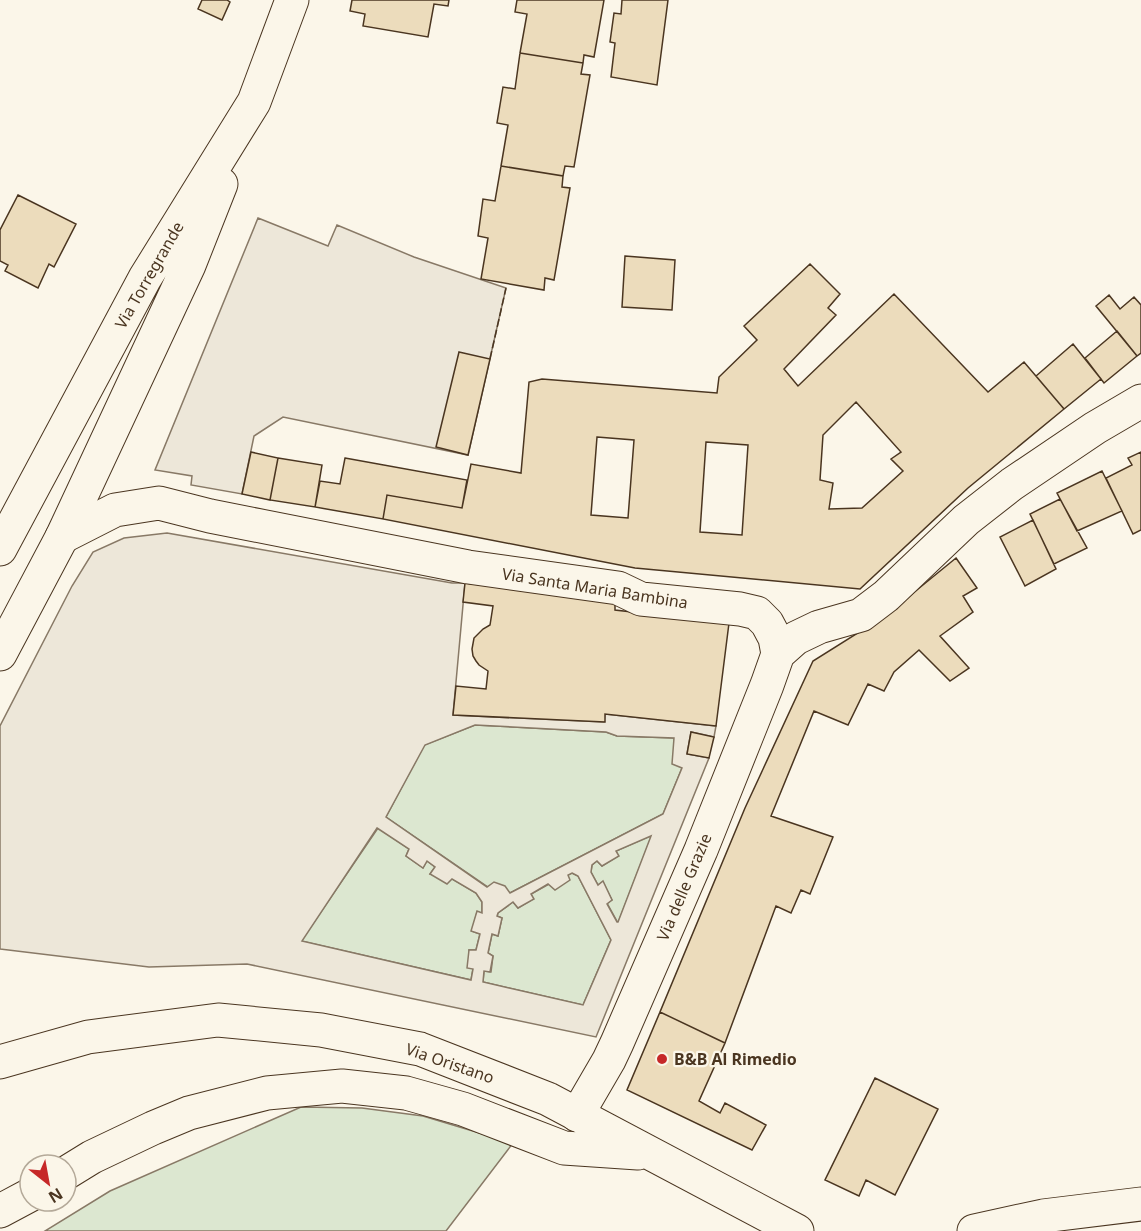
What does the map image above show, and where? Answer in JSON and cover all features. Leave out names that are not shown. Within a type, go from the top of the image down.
[{"type":"main road","name":"Via Torregrande","points":[[0,549],[145,278],[254,102],[292,0]]},
{"type":"main road","points":[[0,654],[62,537],[189,264],[254,102]]},
{"type":"main road","points":[[778,654],[796,638],[819,627],[861,615],[886,596],[966,520],[1012,484],[1095,428],[1141,401]]},
{"type":"main road","name":"Via Santa Maria Bambina","points":[[62,537],[115,510],[159,503],[210,516],[468,567],[618,588],[641,599],[740,609],[757,613],[775,638],[778,654]]},
{"type":"main road","name":"Via delle Grazie","points":[[577,1115],[609,1060],[631,1011],[714,819],[778,654]]},
{"type":"main road","name":"Via Oristano","points":[[0,1062],[88,1037],[218,1020],[321,1030],[420,1049],[548,1099],[797,1231]]},
{"type":"main road","points":[[78,1166],[153,1128],[189,1113],[267,1093],[342,1086],[406,1093],[429,1099],[463,1109],[564,1148],[652,1154]]},
{"type":"main road","points":[[0,1211],[18,1201]]},
{"type":"main road","points":[[974,1231],[1043,1216],[1141,1204]]},
{"type":"green space","points":[[475,725],[674,738],[682,768],[663,814],[510,893],[488,887],[386,817],[424,745]]},
{"type":"green space","points":[[378,828],[409,849],[406,856],[423,868],[427,861],[435,867],[430,874],[451,878],[476,893],[482,902],[482,913],[477,912],[472,931],[480,934],[476,950],[469,950],[473,969],[471,980],[301,941]]},
{"type":"green space","points":[[652,835],[618,923],[607,903],[612,900],[603,882],[598,885],[591,872],[592,865],[597,861],[602,866],[618,856],[616,851]]},
{"type":"green space","points":[[572,873],[578,876],[611,940],[583,1005],[483,982],[484,971],[491,972],[493,956],[488,953],[492,934],[498,936],[502,918],[497,916],[498,913],[513,902],[518,908],[533,899],[531,894],[549,884],[555,889]]},
{"type":"green space","points":[[301,1107],[362,1108],[423,1116],[513,1143],[446,1231],[45,1231],[78,1213],[78,1211],[110,1191]]},
{"type":"shaded area","points":[[258,218],[328,246],[337,225],[414,257],[506,288],[468,455],[283,417],[254,436],[242,494],[191,485],[192,476],[155,470]]},
{"type":"shaded area","points":[[167,533],[452,583],[465,583],[453,715],[604,722],[605,714],[716,726],[714,737],[691,732],[687,754],[709,758],[596,1037],[247,964],[149,967],[0,949],[0,726],[72,586],[93,552],[124,538]],"holes":[[[475,725],[674,738],[672,764],[682,768],[663,814],[510,893],[505,886],[494,882],[487,887],[386,817],[425,745]],[[377,828],[409,849],[406,856],[423,868],[427,861],[435,867],[430,874],[447,884],[452,879],[476,893],[482,902],[482,913],[477,911],[471,931],[480,934],[476,950],[469,950],[467,968],[473,969],[471,980],[302,941]],[[651,836],[618,922],[607,904],[612,900],[603,881],[598,885],[591,872],[592,865],[597,861],[602,866],[619,856],[616,851]],[[572,873],[578,876],[611,940],[583,1005],[483,982],[484,971],[490,972],[493,956],[488,953],[492,934],[498,936],[502,918],[497,916],[498,913],[513,902],[518,908],[534,899],[531,894],[548,884],[555,890],[570,880],[568,875]]]},
{"type":"building","points":[[202,0],[230,2],[222,20],[198,9]]},
{"type":"building","points":[[352,0],[449,0],[448,6],[434,4],[428,37],[363,26],[365,14],[350,11]]},
{"type":"building","points":[[517,0],[604,0],[594,57],[584,55],[583,63],[520,53],[527,14],[515,12]]},
{"type":"building","points":[[622,0],[668,0],[657,85],[611,77],[615,43],[610,42],[614,13],[621,14]]},
{"type":"building","points":[[520,53],[583,63],[581,74],[590,75],[574,167],[565,166],[563,176],[501,166],[508,125],[497,123],[503,87],[515,89]]},
{"type":"building","points":[[501,166],[563,176],[562,187],[570,188],[554,280],[545,278],[544,290],[481,279],[488,238],[478,236],[483,199],[495,201]]},
{"type":"building","points":[[18,195],[76,224],[54,267],[49,264],[38,288],[5,271],[8,265],[0,261],[0,230]]},
{"type":"building","points":[[625,256],[675,260],[672,310],[622,307]]},
{"type":"building","points":[[810,264],[840,294],[828,308],[836,315],[784,369],[798,386],[894,294],[988,392],[1024,362],[1064,409],[968,488],[860,589],[635,568],[383,519],[387,495],[462,508],[471,464],[521,473],[529,382],[542,379],[717,393],[719,377],[757,340],[744,326]],"holes":[[[856,402],[901,452],[891,459],[903,471],[862,508],[829,509],[833,483],[820,480],[823,435]],[[597,437],[634,440],[628,518],[591,515]],[[706,442],[748,445],[742,535],[700,532]]]},
{"type":"building","points":[[1109,295],[1120,309],[1134,297],[1141,305],[1141,353],[1137,356],[1096,306]]},
{"type":"building","points":[[1117,331],[1137,356],[1104,383],[1085,358]]},
{"type":"building","points":[[1073,344],[1101,379],[1064,409],[1036,376]]},
{"type":"building","points":[[459,352],[490,359],[468,455],[436,447]]},
{"type":"building","points":[[251,452],[278,458],[270,500],[242,494]]},
{"type":"building","points":[[1141,452],[1141,530],[1133,534],[1106,478],[1132,465],[1128,458]]},
{"type":"building","points":[[278,458],[322,465],[315,507],[270,500]]},
{"type":"building","points":[[345,458],[467,480],[462,508],[387,495],[383,519],[315,507],[320,481],[340,484]]},
{"type":"building","points":[[1102,471],[1122,511],[1077,531],[1057,493]]},
{"type":"building","points":[[1060,499],[1087,548],[1054,564],[1030,514]]},
{"type":"building","points":[[1033,520],[1056,569],[1025,586],[1000,537]]},
{"type":"building","points":[[956,558],[977,588],[963,596],[973,612],[940,636],[969,668],[950,681],[919,650],[894,672],[884,691],[868,684],[848,725],[814,711],[771,816],[833,837],[810,894],[801,890],[791,913],[776,906],[725,1043],[660,1012],[745,808],[813,661],[885,616]]},
{"type":"building","points":[[465,583],[615,600],[615,610],[729,623],[716,726],[605,714],[605,722],[453,715],[456,686],[486,689],[488,671],[476,661],[472,649],[474,638],[490,625],[493,606],[463,602]]},
{"type":"building","points":[[691,732],[714,737],[709,758],[687,754]]},
{"type":"building","points":[[660,1012],[725,1043],[699,1101],[720,1113],[725,1103],[766,1125],[752,1150],[627,1090]]},
{"type":"building","points":[[875,1078],[938,1109],[895,1195],[866,1180],[859,1196],[825,1180]]},
{"type":"fence","points":[[490,359],[506,288]]},
{"type":"place","name":"B&B Al Rimedio","points":[[662,1059]]}]
